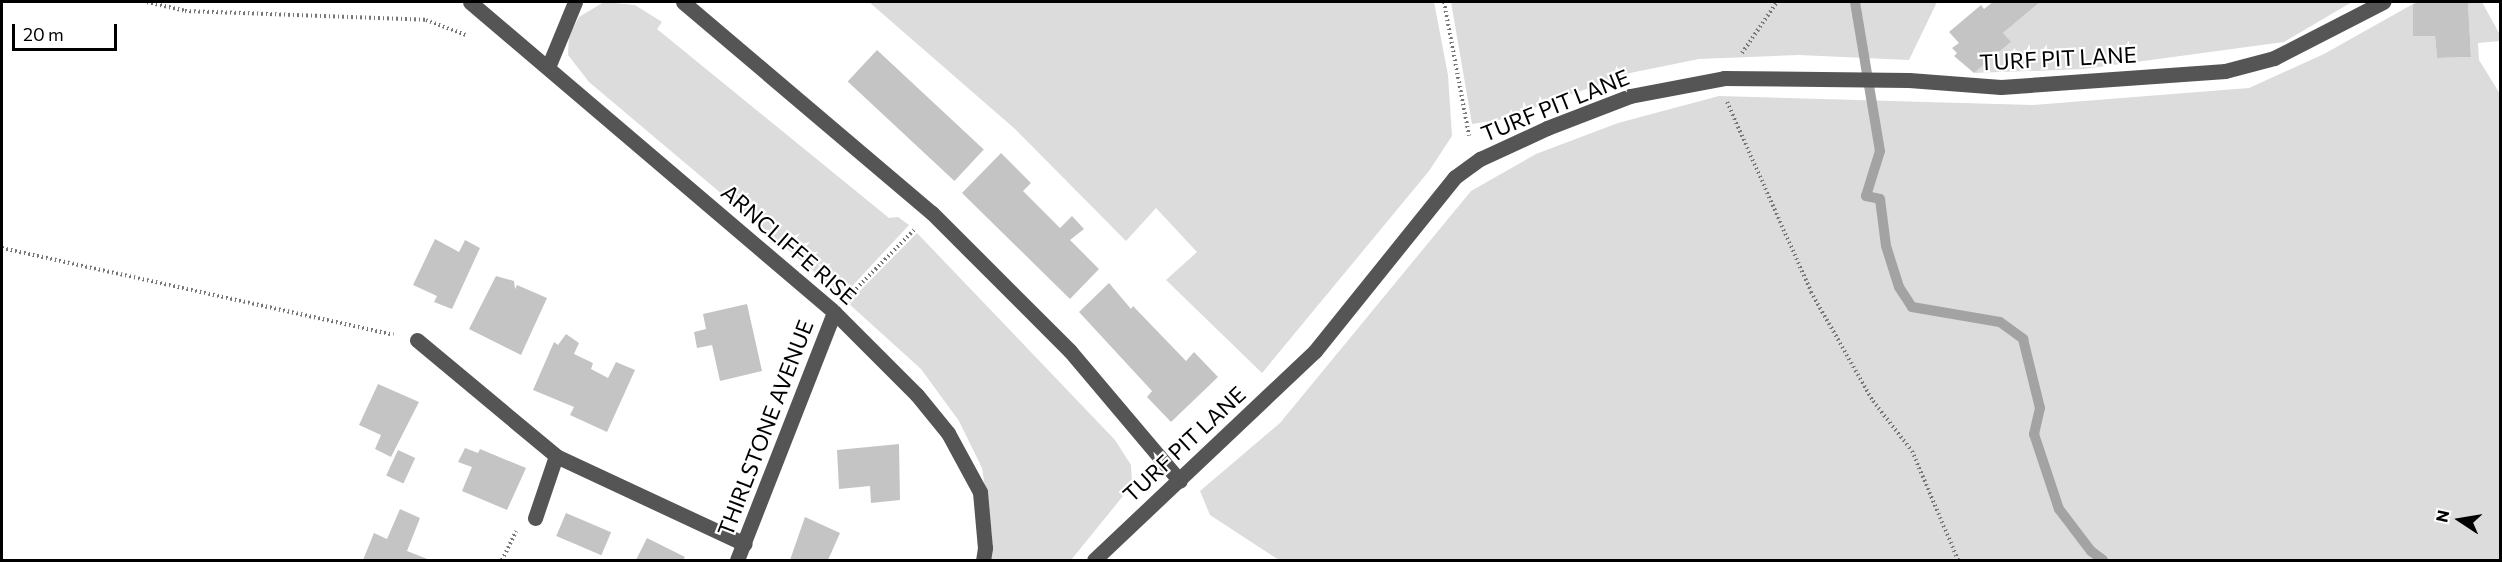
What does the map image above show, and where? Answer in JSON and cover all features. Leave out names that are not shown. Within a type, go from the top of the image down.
[{"type":"street","name":"ARNCLIFFE RISE","points":[[470,2],[549,66],[834,312],[948,433],[980,492],[984,554]]},
{"type":"street","points":[[549,66],[574,2]]},
{"type":"street","points":[[683,2],[932,213],[1070,351],[1180,481]]},
{"type":"street","name":"TURF PIT LANE","points":[[1094,561],[1315,351],[1455,177],[1480,159],[1630,96],[1724,78],[1909,80],[2001,87],[2225,71],[2274,58],[2383,2]]},
{"type":"street","name":"THIRLSTONE AVENUE","points":[[737,561],[834,312]]},
{"type":"street","points":[[417,340],[556,456],[745,544]]},
{"type":"street","points":[[535,518],[556,456]]},
{"type":"path","points":[[147,2],[185,10],[426,20],[471,36]]},
{"type":"path","points":[[1444,2],[1467,132],[1480,159]]},
{"type":"path","points":[[1778,2],[1724,78],[1725,96],[1811,292],[1873,400],[1912,451],[1958,561]]},
{"type":"path","points":[[834,312],[932,213]]},
{"type":"path","points":[[2,248],[417,340]]},
{"type":"shaded area","points":[[604,2],[635,5],[662,22],[657,29],[889,218],[898,217],[909,225],[843,296],[589,82],[568,55],[569,36],[579,17]]},
{"type":"shaded area","points":[[869,2],[1434,2],[1448,75],[1452,136],[1429,171],[1262,373],[1166,280],[1197,252],[1156,208],[1126,241],[1015,129]]},
{"type":"shaded area","points":[[1451,2],[1937,2],[1909,60],[1799,55],[1699,59],[1630,73],[1504,119],[1472,124]]},
{"type":"shaded area","points":[[2040,2],[2352,2],[2284,42],[2084,69],[1974,73],[2010,43],[2003,33]]},
{"type":"shaded area","points":[[2468,2],[2482,2],[2500,35],[2500,41],[2478,43],[2479,60],[2500,94],[2500,560],[1279,560],[1210,515],[1200,491],[1280,423],[1471,191],[1536,154],[1618,123],[1719,96],[2033,105],[2249,88],[2324,54],[2413,4],[2413,36],[2435,36],[2437,58],[2471,57]]},
{"type":"shaded area","points":[[917,233],[1115,440],[1131,465],[1132,485],[1071,560],[989,560],[992,535],[982,468],[959,421],[921,369],[848,303]]},
{"type":"building","points":[[1993,2],[2040,2],[2003,33],[2011,42],[1974,73],[1954,56],[1957,53],[1952,48],[1959,43],[1949,32],[1981,5],[1984,9]]},
{"type":"building","points":[[2468,2],[2471,57],[2437,58],[2435,36],[2413,36],[2413,4]]},
{"type":"building","points":[[877,50],[984,150],[954,181],[848,81]]},
{"type":"building","points":[[1001,153],[1031,183],[1023,191],[1060,228],[1072,216],[1084,229],[1070,240],[1099,269],[1070,299],[962,193]]},
{"type":"building","points":[[435,239],[459,252],[465,240],[480,248],[452,309],[434,302],[437,296],[413,285]]},
{"type":"building","points":[[496,276],[514,281],[515,289],[517,285],[547,298],[521,355],[469,329]]},
{"type":"building","points":[[1109,283],[1131,309],[1133,306],[1186,361],[1194,352],[1218,377],[1171,422],[1147,397],[1152,391],[1079,312]]},
{"type":"building","points":[[747,304],[762,371],[720,381],[712,345],[697,348],[694,332],[706,329],[703,314]]},
{"type":"building","points":[[566,334],[579,343],[574,354],[593,363],[591,369],[608,378],[616,362],[635,370],[607,432],[570,415],[574,407],[533,390],[554,342],[558,345]]},
{"type":"building","points":[[378,384],[419,402],[391,457],[375,449],[381,435],[359,425]]},
{"type":"building","points":[[899,444],[900,500],[871,503],[870,486],[839,489],[837,450]]},
{"type":"building","points":[[465,448],[478,453],[480,449],[526,468],[507,510],[462,491],[472,467],[458,462]]},
{"type":"building","points":[[398,450],[415,458],[403,483],[386,475]]},
{"type":"building","points":[[400,509],[420,518],[407,551],[430,560],[363,560],[374,533],[387,539]]},
{"type":"building","points":[[566,513],[611,532],[601,555],[556,536]]},
{"type":"building","points":[[805,517],[840,533],[828,560],[790,560]]},
{"type":"building","points":[[647,538],[685,557],[683,560],[636,560]]},
{"type":"waterway","points":[[1855,2],[1880,151],[1866,196],[1880,199],[1886,246],[1899,287],[1912,307],[2000,322],[2023,339],[2040,408],[2034,434],[2059,509],[2091,551],[2103,560]]}]
